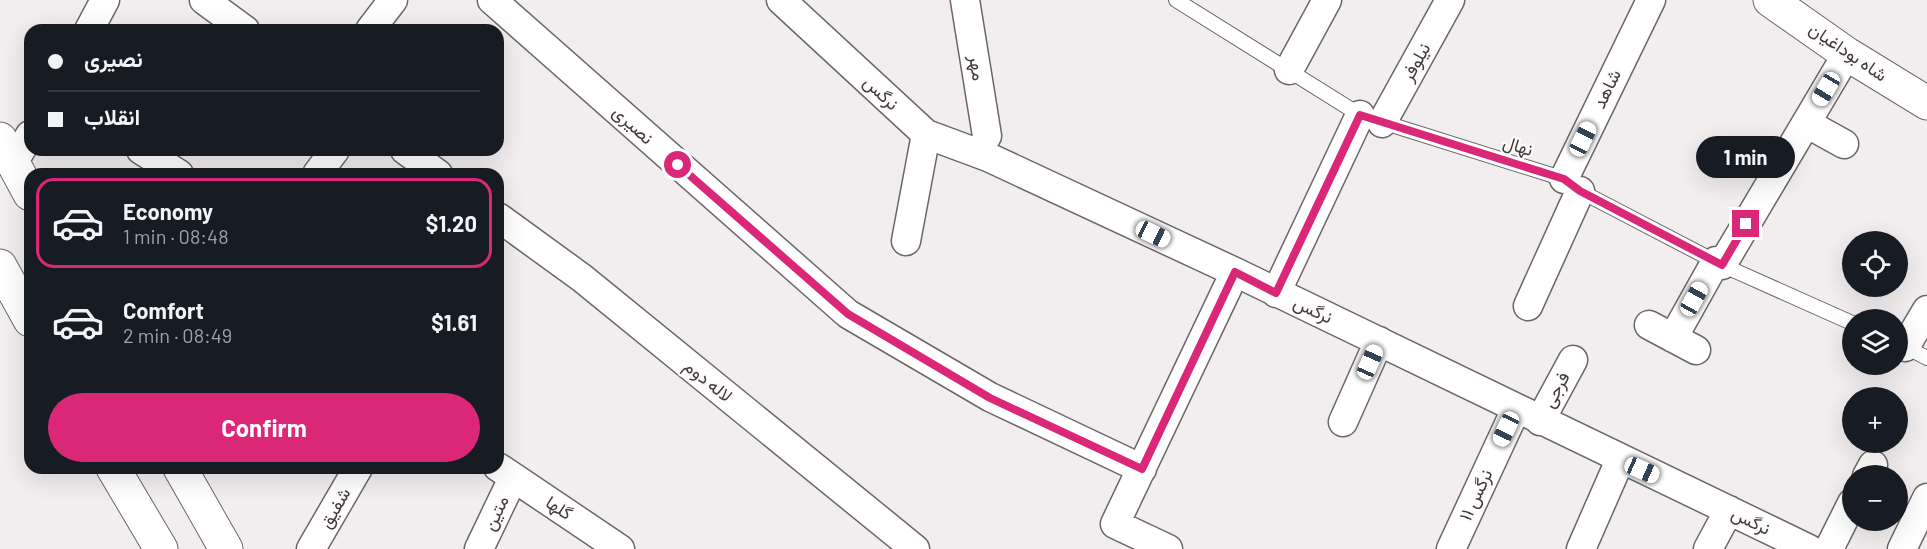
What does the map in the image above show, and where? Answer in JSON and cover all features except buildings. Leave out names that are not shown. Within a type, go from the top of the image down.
[{"type":"main road","name":"شاه بوداغیان","points":[[1784,4],[1847,54],[1927,103]]},
{"type":"main road","points":[[6,151],[24,183]]},
{"type":"main road","points":[[0,266],[24,309]]},
{"type":"main road","points":[[117,474],[161,549]]},
{"type":"main road","points":[[183,474],[226,549]]},
{"type":"street","points":[[92,24],[105,0]]},
{"type":"street","points":[[204,0],[237,24]]},
{"type":"street","points":[[375,24],[393,0]]},
{"type":"street","name":"نصیری","points":[[492,0],[848,314],[990,398],[1142,469]]},
{"type":"street","name":"نرگس","points":[[781,0],[926,134],[988,157],[1235,272],[1620,460],[1729,510],[1765,540],[1809,549]]},
{"type":"street","name":"مهر","points":[[965,0],[987,136]]},
{"type":"street","points":[[1289,70],[1327,0]]},
{"type":"street","name":"نیلوفر","points":[[1276,293],[1371,119],[1450,0]]},
{"type":"street","name":"شاهد","points":[[1528,306],[1572,185],[1651,0]]},
{"type":"street","points":[[1673,338],[1847,54]]},
{"type":"street","points":[[1806,123],[1844,144]]},
{"type":"street","points":[[906,241],[926,134]]},
{"type":"street","points":[[6,151],[24,139]]},
{"type":"street","points":[[150,156],[170,168]]},
{"type":"street","points":[[413,156],[430,168]]},
{"type":"street","name":"لاله دوم","points":[[504,221],[582,278],[915,549]]},
{"type":"street","points":[[1168,549],[1115,524],[1235,272]]},
{"type":"street","points":[[1910,349],[1927,310]]},
{"type":"street","points":[[1343,422],[1379,341]]},
{"type":"street","name":"فرجی","points":[[1528,415],[1573,360]]},
{"type":"street","name":"نرگس ۱۱","points":[[1451,549],[1528,415]]},
{"type":"street","points":[[1581,549],[1620,460]]},
{"type":"street","name":"گلها","points":[[506,472],[592,540],[620,549]]},
{"type":"street","name":"متین","points":[[478,549],[506,472]]},
{"type":"street","name":"شفیق","points":[[311,549],[355,474]]},
{"type":"street","points":[[1902,549],[1927,498]]},
{"type":"street","points":[[1708,549],[1729,510]]},
{"type":"street","points":[[1829,549],[1842,524]]},
{"type":"lane","name":"نهال","points":[[1176,0],[1371,119],[1572,185],[1719,263],[1842,318]]},
{"type":"route","points":[[678,165],[848,314],[990,398],[1142,469],[1235,272],[1276,293],[1360,115],[1564,179],[1580,191],[1722,265],[1746,224]]}]
